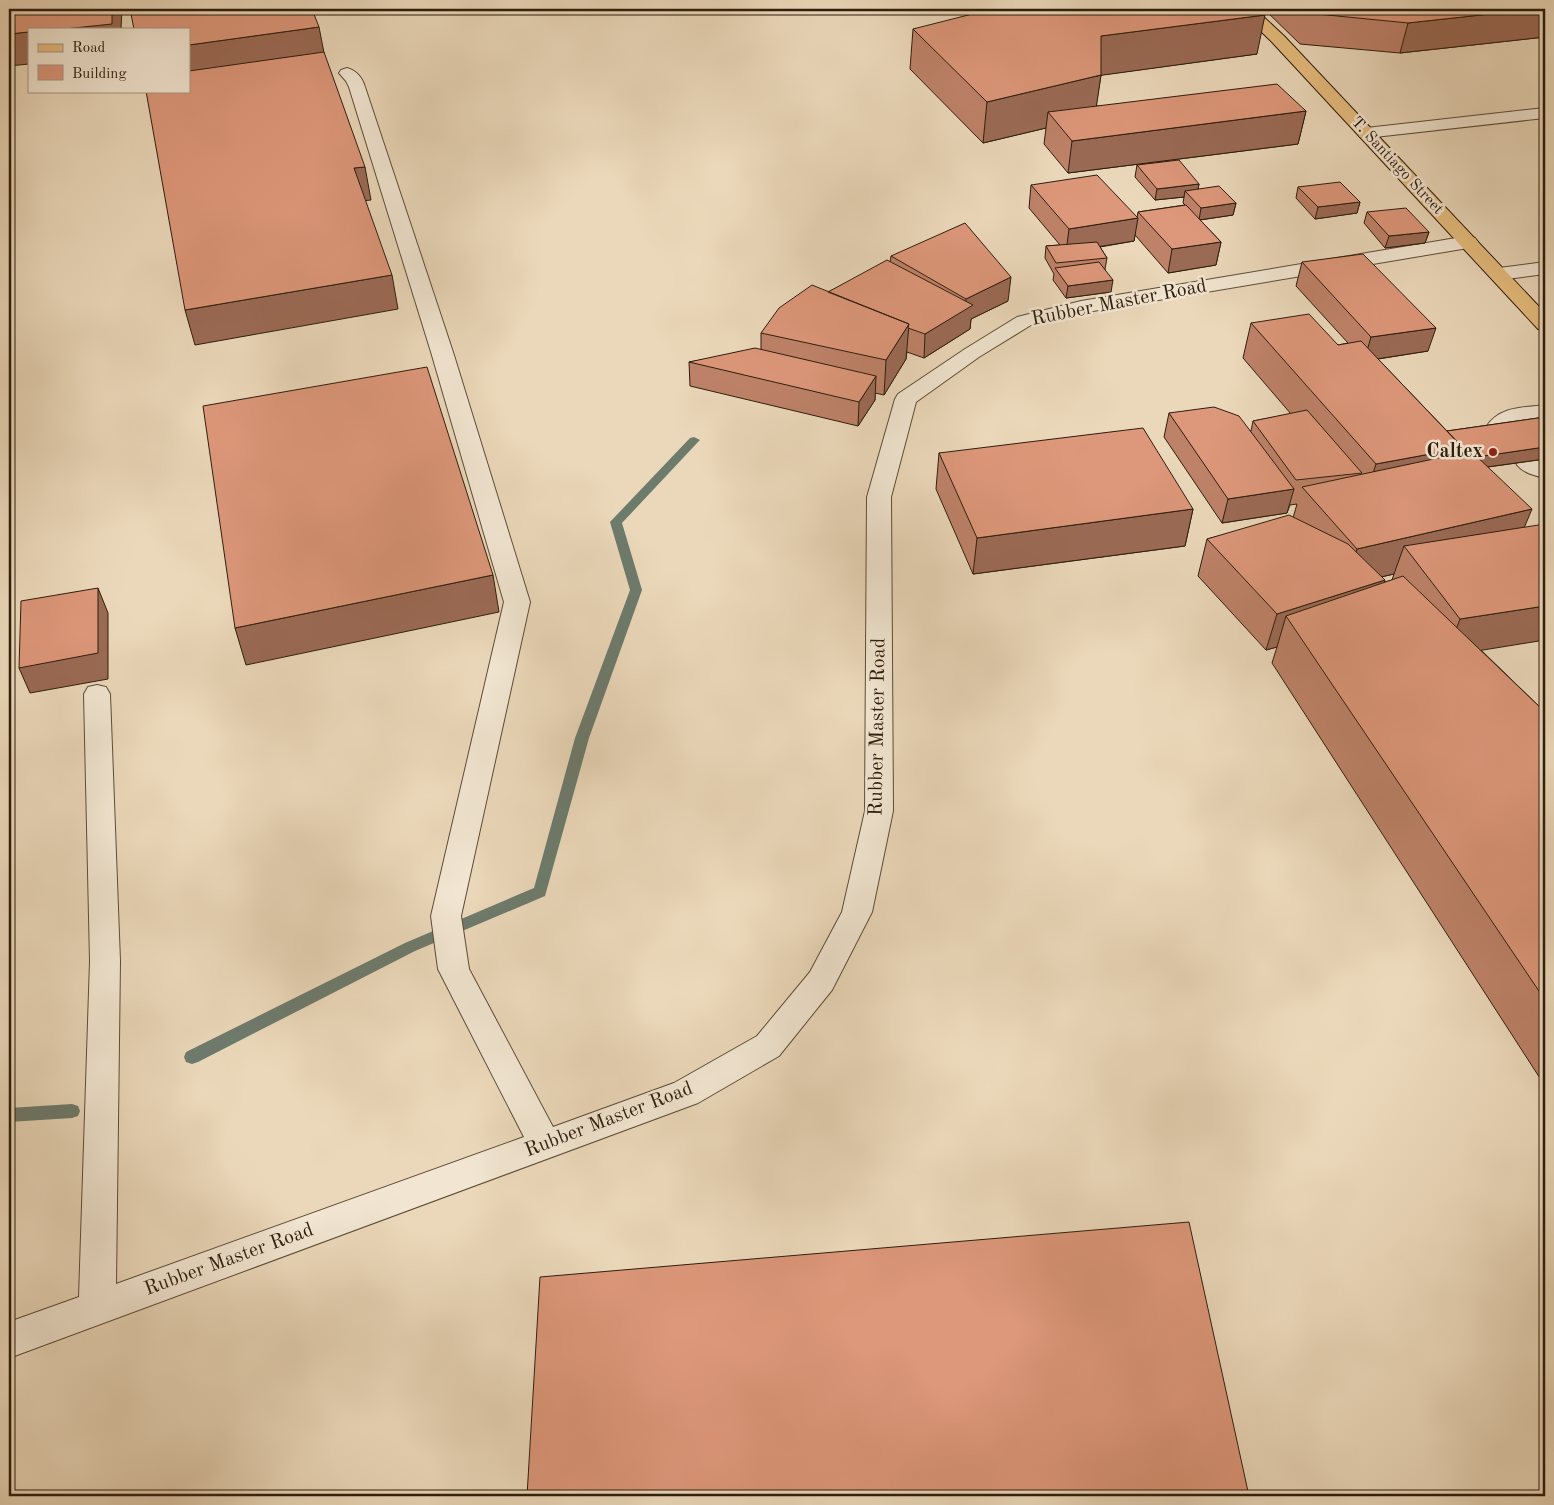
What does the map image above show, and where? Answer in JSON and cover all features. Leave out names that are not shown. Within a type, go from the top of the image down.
[{"type":"main road","name":"T. Santiago Street","points":[[1246,9],[1278,39],[1545,325]]},
{"type":"street","points":[[347,73],[354,79],[357,87],[442,352],[517,602],[446,916],[454,969],[545,1145]]},
{"type":"street","points":[[1366,133],[1545,113]]},
{"type":"street","name":"Rubber Master Road","points":[[9,1340],[686,1093],[768,1046],[821,981],[857,912],[879,811],[878,497],[906,399],[972,353],[1024,321],[1081,307],[1468,242]]},
{"type":"street","points":[[1499,274],[1545,268]]},
{"type":"street","points":[[1502,435],[1497,427],[1500,421],[1507,418],[1545,412]]},
{"type":"street","points":[[97,694],[105,961],[97,1309]]},
{"type":"building","points":[[9,9],[112,9],[112,24],[74,28],[28,28],[28,32],[9,34]]},
{"type":"building","points":[[130,9],[312,9],[319,27],[190,45],[190,28],[134,28]]},
{"type":"building","points":[[992,9],[1259,9],[1265,15],[1101,36],[1101,75],[987,102],[913,29]]},
{"type":"building","points":[[1303,9],[1535,9],[1408,23],[1307,13]]},
{"type":"building","points":[[324,52],[365,167],[354,168],[392,275],[185,310],[146,92],[190,92],[190,71]]},
{"type":"building","points":[[1277,84],[1306,111],[1072,141],[1048,112]]},
{"type":"building","points":[[1179,160],[1199,184],[1157,189],[1137,165]]},
{"type":"building","points":[[1097,175],[1138,218],[1069,229],[1031,185]]},
{"type":"building","points":[[1340,182],[1360,202],[1318,207],[1298,187]]},
{"type":"building","points":[[1219,186],[1236,203],[1201,208],[1185,191]]},
{"type":"building","points":[[1186,205],[1221,242],[1172,249],[1138,212]]},
{"type":"building","points":[[1406,208],[1429,232],[1389,236],[1367,212]]},
{"type":"building","points":[[965,223],[1011,277],[966,299],[891,256]]},
{"type":"building","points":[[1097,242],[1107,258],[1056,263],[1046,246]]},
{"type":"building","points":[[1363,254],[1436,328],[1371,337],[1302,262]]},
{"type":"building","points":[[887,260],[973,305],[925,334],[908,328],[909,324],[828,292]]},
{"type":"building","points":[[1099,262],[1113,280],[1068,286],[1055,268]]},
{"type":"building","points":[[812,285],[909,324],[886,360],[761,333],[779,308]]},
{"type":"building","points":[[1309,314],[1338,345],[1361,341],[1463,448],[1376,464],[1251,323]]},
{"type":"building","points":[[755,348],[876,376],[859,402],[689,362]]},
{"type":"building","points":[[427,367],[493,575],[235,628],[203,406]]},
{"type":"building","points":[[1214,407],[1239,416],[1294,489],[1228,499],[1169,413]]},
{"type":"building","points":[[1307,410],[1362,473],[1296,480],[1253,421]]},
{"type":"building","points":[[1545,417],[1545,447],[1477,457],[1471,451],[1462,453],[1463,448],[1447,431]]},
{"type":"building","points":[[1143,428],[1193,509],[977,538],[939,453]]},
{"type":"building","points":[[1471,451],[1532,509],[1357,549],[1302,487]]},
{"type":"building","points":[[1289,515],[1348,544],[1385,580],[1277,614],[1207,539]]},
{"type":"building","points":[[1545,524],[1545,606],[1460,619],[1404,546]]},
{"type":"building","points":[[1403,576],[1545,712],[1545,1000],[1286,616]]},
{"type":"building","points":[[98,588],[98,653],[19,668],[21,601]]},
{"type":"building","points":[[1189,1222],[1249,1496],[527,1496],[540,1277]]},
{"type":"waterway","points":[[192,1057],[410,947],[540,892],[582,738],[636,590],[616,522],[694,440]]},
{"type":"waterway","points":[[9,1115],[72,1111]]},
{"type":"place","name":"Caltex","points":[[1493,452]]}]
